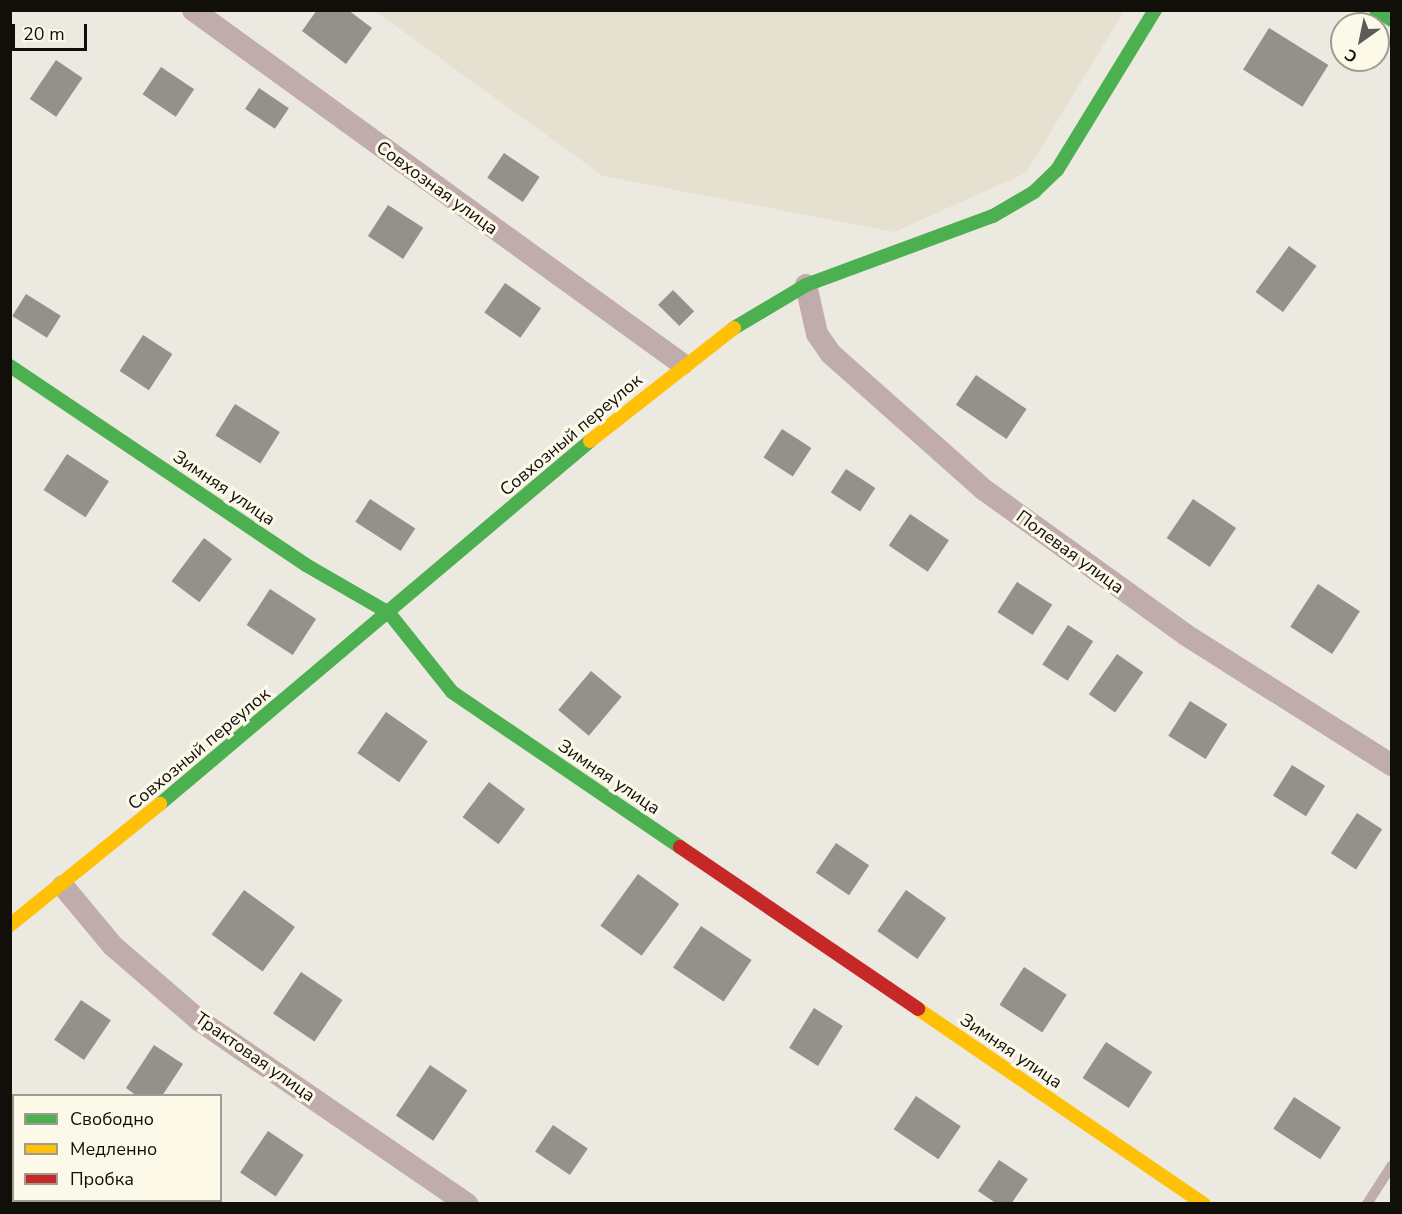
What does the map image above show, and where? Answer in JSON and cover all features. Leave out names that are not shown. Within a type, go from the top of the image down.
[{"type":"street","name":"Совхозная улица","points":[[193,10],[682,364]]},
{"type":"street","name":"Совхозный переулок","points":[[10,925],[63,886],[682,364],[806,285],[993,216],[1034,192],[1057,170],[1155,10]]},
{"type":"street","points":[[1376,10],[1392,20]]},
{"type":"street","name":"Полевая улица","points":[[806,285],[817,334],[831,354],[983,489],[1186,635],[1392,765]]},
{"type":"street","name":"Зимняя улица","points":[[10,366],[306,565],[389,613],[452,692],[1204,1203]]},
{"type":"street","name":"Трактовая улица","points":[[63,886],[113,946],[200,1021],[467,1203]]},
{"type":"lane","points":[[1367,1203],[1392,1165]]},
{"type":"shaded area","points":[[1124,10],[1026,173],[894,232],[603,176],[375,11]]},
{"type":"building","points":[[317,10],[348,10],[372,28],[346,64],[302,31]]},
{"type":"building","points":[[1269,28],[1328,65],[1302,107],[1243,70]]},
{"type":"building","points":[[56,60],[83,78],[56,117],[30,99]]},
{"type":"building","points":[[161,67],[194,89],[176,117],[143,94]]},
{"type":"building","points":[[259,88],[289,108],[275,129],[245,109]]},
{"type":"building","points":[[504,153],[540,177],[523,202],[487,178]]},
{"type":"building","points":[[388,205],[423,228],[403,259],[368,236]]},
{"type":"building","points":[[1289,246],[1317,266],[1283,312],[1255,292]]},
{"type":"building","points":[[505,283],[541,308],[520,338],[484,312]]},
{"type":"building","points":[[673,290],[694,311],[679,326],[658,305]]},
{"type":"building","points":[[26,294],[61,316],[47,338],[12,316]]},
{"type":"building","points":[[143,335],[172,354],[149,390],[120,371]]},
{"type":"building","points":[[976,375],[1027,409],[1006,439],[956,405]]},
{"type":"building","points":[[235,404],[280,432],[260,463],[215,435]]},
{"type":"building","points":[[782,429],[811,448],[793,477],[763,458]]},
{"type":"building","points":[[67,454],[109,481],[86,517],[44,490]]},
{"type":"building","points":[[846,469],[875,488],[860,512],[831,492]]},
{"type":"building","points":[[370,499],[415,528],[401,551],[355,522]]},
{"type":"building","points":[[1193,499],[1236,528],[1210,567],[1167,538]]},
{"type":"building","points":[[910,514],[949,540],[928,572],[889,546]]},
{"type":"building","points":[[204,538],[232,559],[199,602],[172,581]]},
{"type":"building","points":[[1017,582],[1052,605],[1033,635],[997,612]]},
{"type":"building","points":[[1318,584],[1360,611],[1332,654],[1290,627]]},
{"type":"building","points":[[270,589],[316,619],[293,655],[247,625]]},
{"type":"building","points":[[1068,625],[1093,641],[1068,681],[1042,664]]},
{"type":"building","points":[[1117,654],[1143,672],[1115,712],[1089,694]]},
{"type":"building","points":[[591,671],[622,697],[589,736],[558,710]]},
{"type":"building","points":[[1190,701],[1227,724],[1206,759],[1168,736]]},
{"type":"building","points":[[386,712],[428,741],[399,782],[357,753]]},
{"type":"building","points":[[1292,765],[1325,786],[1306,816],[1273,796]]},
{"type":"building","points":[[489,782],[525,809],[498,844],[463,817]]},
{"type":"building","points":[[1357,813],[1382,829],[1356,870],[1331,853]]},
{"type":"building","points":[[836,843],[869,865],[849,895],[816,873]]},
{"type":"building","points":[[638,874],[679,904],[642,956],[600,926]]},
{"type":"building","points":[[244,890],[295,927],[263,972],[212,934]]},
{"type":"building","points":[[906,890],[946,918],[917,959],[877,931]]},
{"type":"building","points":[[701,926],[752,960],[724,1002],[673,967]]},
{"type":"building","points":[[1024,967],[1067,995],[1042,1033],[999,1005]]},
{"type":"building","points":[[301,972],[342,1000],[314,1041],[273,1013]]},
{"type":"building","points":[[81,1000],[111,1020],[84,1060],[54,1040]]},
{"type":"building","points":[[814,1008],[843,1026],[818,1066],[789,1048]]},
{"type":"building","points":[[1106,1042],[1152,1072],[1129,1108],[1083,1078]]},
{"type":"building","points":[[154,1045],[183,1064],[163,1094],[134,1094],[126,1088]]},
{"type":"building","points":[[430,1065],[467,1090],[433,1141],[396,1116]]},
{"type":"building","points":[[916,1096],[961,1126],[938,1159],[894,1129]]},
{"type":"building","points":[[1294,1097],[1341,1127],[1320,1159],[1273,1129]]},
{"type":"building","points":[[553,1125],[588,1148],[570,1175],[535,1152]]},
{"type":"building","points":[[268,1131],[304,1155],[276,1196],[240,1172]]},
{"type":"building","points":[[999,1160],[1028,1179],[1011,1204],[997,1204],[978,1191]]},
{"type":"traffic: fast","points":[[734,328],[806,285],[993,216],[1034,192],[1057,170],[1155,10]]},
{"type":"traffic: fast","points":[[1376,10],[1392,20]]},
{"type":"traffic: fast","points":[[10,366],[306,565],[389,613],[452,692],[680,847]]},
{"type":"traffic: fast","points":[[160,804],[590,441]]},
{"type":"traffic: slow","points":[[590,441],[734,328]]},
{"type":"traffic: slow","points":[[10,925],[160,804]]},
{"type":"traffic: slow","points":[[918,1009],[1204,1204]]},
{"type":"traffic: jam","points":[[680,847],[918,1009]]}]
